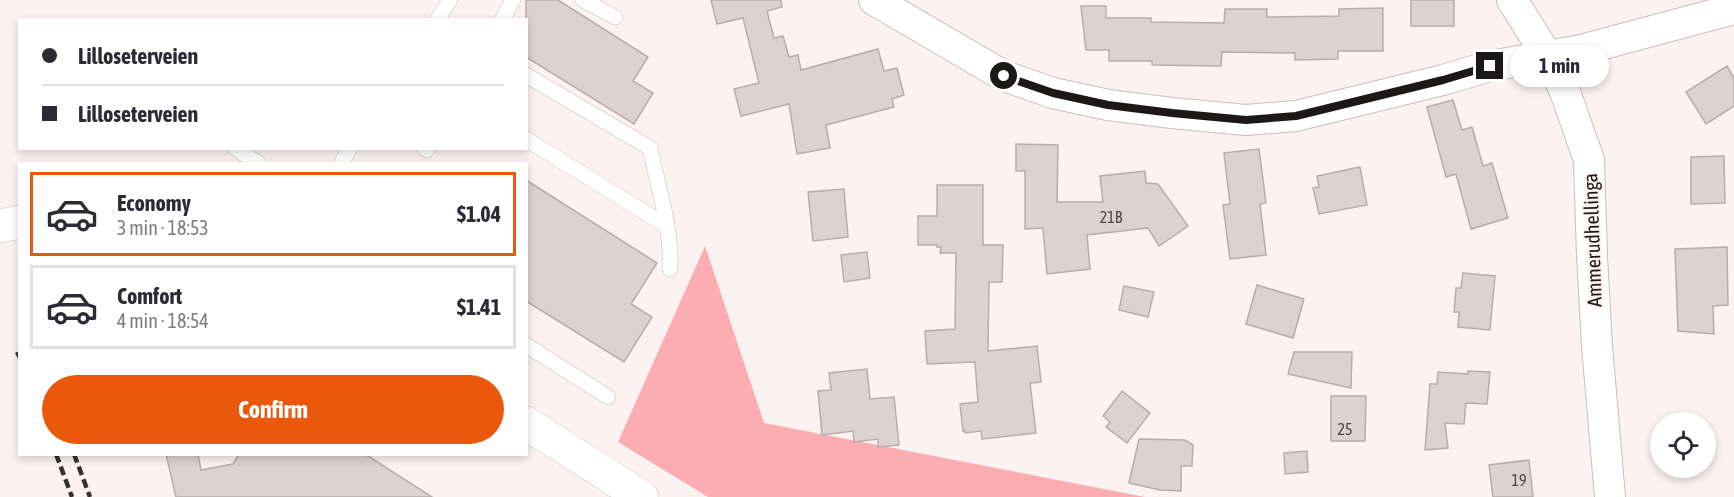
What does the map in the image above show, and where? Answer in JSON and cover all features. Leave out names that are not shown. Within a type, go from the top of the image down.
[{"type":"street","points":[[874,0],[1004,76],[1053,93],[1108,105],[1246,120],[1296,116],[1443,80],[1490,66],[1581,50],[1734,9]]},
{"type":"street","name":"Ammerudhellinga","points":[[1512,0],[1548,57],[1564,89],[1589,160],[1596,335],[1610,497]]},
{"type":"street","points":[[0,226],[18,222]]},
{"type":"street","points":[[528,424],[642,497]]},
{"type":"lane","points":[[438,18],[450,0]]},
{"type":"lane","points":[[503,18],[513,0]]},
{"type":"lane","points":[[583,0],[615,17]]},
{"type":"lane","points":[[528,76],[650,148],[667,226],[671,251],[670,269]]},
{"type":"lane","points":[[528,140],[667,226]]},
{"type":"lane","points":[[238,150],[257,162]]},
{"type":"lane","points":[[528,346],[608,397]]},
{"type":"shaded area","points":[[705,246],[764,423],[1145,497],[708,497],[618,442]]},
{"type":"building","points":[[526,0],[558,0],[648,57],[633,81],[653,93],[634,124],[528,58],[528,18],[526,18]]},
{"type":"building","points":[[711,0],[781,0],[782,7],[767,11],[774,38],[783,36],[789,57],[798,55],[801,70],[878,49],[884,71],[897,68],[904,95],[892,99],[894,107],[826,125],[830,148],[797,154],[789,104],[741,116],[734,89],[759,83],[743,18],[717,24]]},
{"type":"building","points":[[1411,0],[1454,0],[1454,26],[1411,26]]},
{"type":"building","points":[[1081,6],[1106,6],[1106,18],[1151,18],[1151,22],[1224,23],[1225,9],[1267,9],[1267,17],[1339,16],[1339,9],[1383,8],[1383,51],[1338,51],[1338,59],[1295,60],[1295,53],[1222,52],[1221,66],[1152,65],[1152,61],[1109,61],[1109,50],[1086,50]]},
{"type":"building","points":[[1727,66],[1734,78],[1734,106],[1706,124],[1686,92]]},
{"type":"building","points":[[1453,100],[1462,130],[1472,127],[1483,166],[1492,163],[1508,218],[1471,229],[1456,174],[1446,177],[1427,107]]},
{"type":"building","points":[[1016,144],[1058,145],[1057,202],[1103,202],[1100,176],[1145,171],[1146,183],[1158,184],[1188,226],[1159,246],[1148,228],[1087,235],[1090,269],[1047,274],[1043,228],[1025,229],[1025,171],[1016,171]]},
{"type":"building","points":[[1259,149],[1266,203],[1260,204],[1266,255],[1230,259],[1223,205],[1230,204],[1224,153]]},
{"type":"building","points":[[1724,156],[1725,203],[1691,204],[1691,157]]},
{"type":"building","points":[[1360,167],[1367,205],[1319,214],[1313,188],[1319,187],[1317,176]]},
{"type":"building","points":[[528,181],[657,263],[631,304],[652,317],[624,362],[528,302]]},
{"type":"building","points":[[937,185],[983,185],[983,245],[1003,245],[1002,282],[989,282],[988,351],[1037,346],[1041,382],[1030,383],[1036,433],[982,439],[981,431],[965,433],[960,404],[978,402],[975,362],[927,364],[925,331],[955,329],[956,253],[940,253],[941,247],[937,245],[918,245],[918,216],[937,216]]},
{"type":"building","points":[[844,189],[848,237],[813,241],[808,192]]},
{"type":"building","points":[[1727,247],[1728,305],[1713,306],[1714,334],[1678,331],[1675,249]]},
{"type":"building","points":[[867,252],[870,278],[844,282],[841,255]]},
{"type":"building","points":[[1463,273],[1495,276],[1490,330],[1458,327],[1459,312],[1454,312],[1456,288],[1461,288]]},
{"type":"building","points":[[1257,285],[1304,299],[1293,338],[1246,324]]},
{"type":"building","points":[[1124,286],[1154,292],[1148,317],[1119,310]]},
{"type":"building","points":[[1294,352],[1352,352],[1351,388],[1288,374]]},
{"type":"building","points":[[867,369],[870,399],[894,397],[899,445],[878,447],[878,439],[854,442],[853,431],[822,435],[818,391],[831,390],[829,373]]},
{"type":"building","points":[[1468,371],[1490,372],[1487,404],[1466,403],[1464,424],[1445,423],[1448,448],[1425,450],[1430,384],[1437,384],[1438,372],[1468,374]]},
{"type":"building","points":[[1122,391],[1150,413],[1127,443],[1106,427],[1110,422],[1103,416]]},
{"type":"building","points":[[1331,396],[1366,396],[1365,441],[1331,441]]},
{"type":"building","points":[[1139,439],[1185,440],[1193,445],[1192,466],[1181,466],[1181,491],[1160,490],[1129,483]]},
{"type":"building","points":[[1307,451],[1308,472],[1285,474],[1284,453]]},
{"type":"building","points":[[166,456],[198,456],[201,470],[233,464],[238,456],[368,456],[432,497],[176,497]]},
{"type":"building","points":[[1529,460],[1533,497],[1493,497],[1489,465]]},
{"type":"railway","points":[[57,456],[72,497]]},
{"type":"railway","points":[[75,456],[90,497]]},
{"type":"route","points":[[1004,76],[1053,93],[1108,105],[1246,120],[1296,116],[1354,103],[1490,66]]}]
